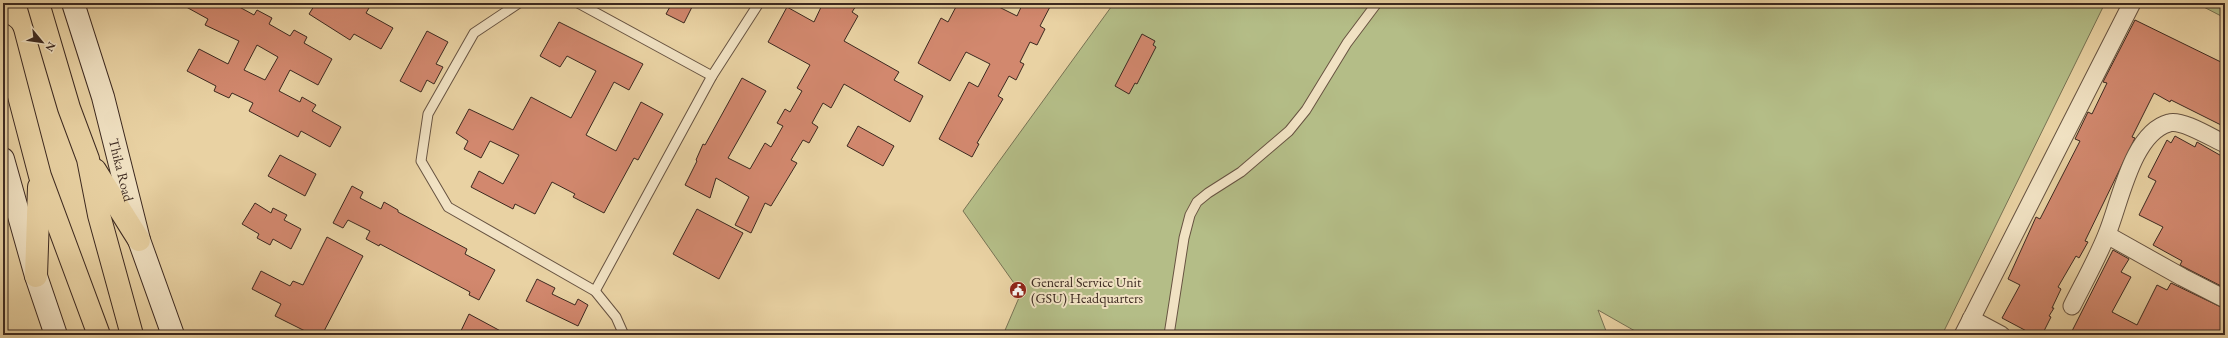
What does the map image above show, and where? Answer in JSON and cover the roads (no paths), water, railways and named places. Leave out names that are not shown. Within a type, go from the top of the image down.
[{"type":"highway","points":[[38,3],[69,108],[88,159],[98,215],[132,335]]},
{"type":"highway","points":[[3,35],[40,176],[99,335]]},
{"type":"highway","points":[[88,159],[139,240]]},
{"type":"highway","points":[[36,276],[40,176]]},
{"type":"main road","name":"Thika Road","points":[[73,3],[103,97],[139,240],[173,335]]},
{"type":"main road","points":[[3,159],[36,276],[56,335]]},
{"type":"street","points":[[1963,335],[2132,3]]},
{"type":"street","points":[[2072,306],[2107,235],[2138,150],[2150,135],[2163,126],[2173,122],[2186,125],[2225,144]]},
{"type":"street","points":[[2107,235],[2225,299]]},
{"type":"street","points":[[1971,319],[2001,335]]},
{"type":"lane","points":[[519,3],[474,33],[428,114],[421,161],[448,207],[595,291],[616,318],[624,335]]},
{"type":"lane","points":[[578,3],[712,76]]},
{"type":"lane","points":[[595,291],[712,76],[759,3]]},
{"type":"lane","points":[[1169,335],[1184,238],[1190,214],[1197,202],[1208,192],[1241,172],[1289,131],[1306,110],[1347,43],[1377,3]]},
{"type":"place","name":"General Service Unit (GSU) Headquarters","points":[[1018,290]]}]
